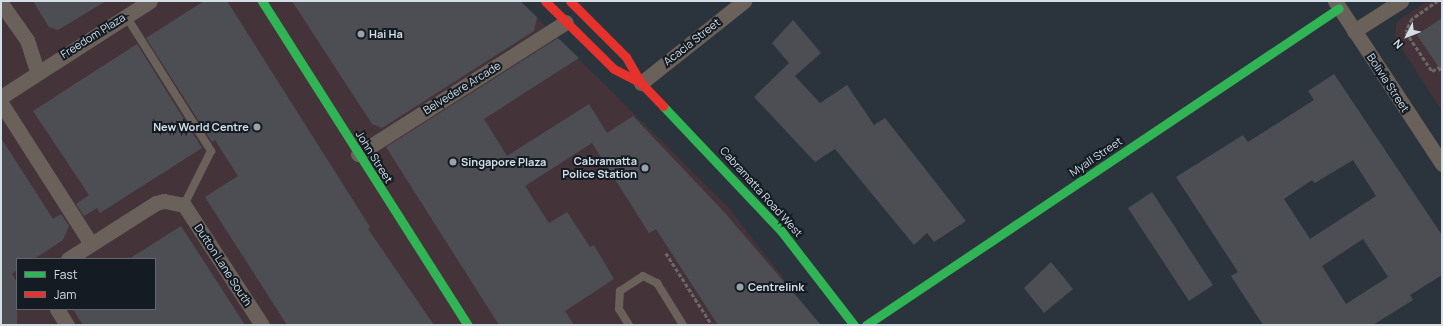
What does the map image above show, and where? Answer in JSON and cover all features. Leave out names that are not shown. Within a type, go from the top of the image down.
[{"type":"street","name":"Freedom Plaza","points":[[1,97],[37,71],[150,1]]},
{"type":"street","name":"John Street","points":[[262,1],[468,325]]},
{"type":"street","name":"Cabramatta Road West","points":[[545,1],[614,69],[641,83]]},
{"type":"street","name":"Cabramatta Road West","points":[[570,1],[626,58],[641,83],[772,220],[854,325]]},
{"type":"street","name":"Acacia Street","points":[[641,83],[744,1]]},
{"type":"street","points":[[1354,31],[1401,1]]},
{"type":"street","points":[[1,3],[27,40],[37,71]]},
{"type":"street","name":"Bolivia Street","points":[[1337,5],[1442,164]]},
{"type":"street","name":"Myall Street","points":[[866,325],[1337,5]]},
{"type":"street","name":"Belvedere Arcade","points":[[358,154],[566,22]]},
{"type":"street","points":[[1,103],[91,244]]},
{"type":"street","points":[[70,258],[156,203],[164,200],[184,205]]},
{"type":"street","name":"Dutton Lane South","points":[[184,205],[262,325]]},
{"type":"street","points":[[58,310],[67,325]]},
{"type":"lane","points":[[126,16],[210,151],[184,205]]},
{"type":"lane","points":[[628,325],[619,309],[620,291],[643,276],[657,283],[683,325]]},
{"type":"path","points":[[1438,1],[1412,19],[1406,32],[1432,71],[1439,67],[1442,72]]},
{"type":"path","points":[[666,253],[712,325]]},
{"type":"shaded area","points":[[1,1],[520,1],[728,207],[820,325],[1,325]]},
{"type":"shaded area","points":[[1427,1],[1442,1],[1442,111],[1395,38],[1396,24],[1400,19]]},
{"type":"building","points":[[33,1],[106,1],[58,30],[49,27]]},
{"type":"building","points":[[204,1],[227,1],[370,227],[368,229],[434,325],[287,325],[205,197],[238,176],[215,140],[212,142],[146,38]]},
{"type":"building","points":[[292,1],[520,1],[537,17],[534,31],[382,128],[372,124]]},
{"type":"building","points":[[1442,18],[1442,72],[1417,35]]},
{"type":"building","points":[[793,20],[821,53],[795,76],[820,103],[847,85],[874,125],[885,118],[966,221],[934,242],[927,233],[914,245],[835,149],[815,162],[754,97],[789,63],[772,43]]},
{"type":"building","points":[[558,38],[579,58],[484,119],[507,156],[589,104],[607,133],[633,116],[725,213],[821,325],[718,325],[656,229],[649,233],[592,143],[525,186],[549,223],[567,212],[590,247],[594,245],[614,279],[565,311],[574,325],[499,325],[386,147]]},
{"type":"building","points":[[137,44],[202,148],[100,213],[97,208],[84,216],[76,204],[89,195],[33,111]]},
{"type":"building","points":[[1334,74],[1442,235],[1442,275],[1410,295],[1413,300],[1373,325],[1263,325],[1231,276],[1238,272],[1176,177],[1243,135],[1248,142],[1314,100],[1308,91]],"holes":[[[1353,160],[1376,196],[1310,239],[1284,199],[1312,180],[1315,183]],[[1363,239],[1388,277],[1346,304],[1322,266]]]},
{"type":"building","points":[[1,138],[53,219],[61,214],[69,226],[63,240],[36,258],[16,258],[16,271],[12,274],[16,280],[17,325],[1,325]]},
{"type":"building","points":[[1152,192],[1213,285],[1189,301],[1128,208]]},
{"type":"building","points":[[181,226],[245,325],[83,325],[74,310],[156,310],[156,258],[131,258]]},
{"type":"building","points":[[1051,262],[1073,289],[1044,313],[1024,288]]},
{"type":"traffic: fast","points":[[262,1],[468,325]]},
{"type":"traffic: fast","points":[[866,325],[1339,8]]},
{"type":"traffic: fast","points":[[663,106],[782,232],[854,325]]},
{"type":"traffic: jam","points":[[545,1],[614,69],[641,83]]},
{"type":"traffic: jam","points":[[570,1],[626,57],[641,83],[663,106]]},
{"type":"place","name":"Hai Ha","points":[[361,34]]},
{"type":"place","name":"New World Centre","points":[[257,127]]},
{"type":"place","name":"Singapore Plaza","points":[[453,162]]},
{"type":"place","name":"Cabramatta Police Station","points":[[645,168]]},
{"type":"place","name":"Centrelink","points":[[740,287]]}]
